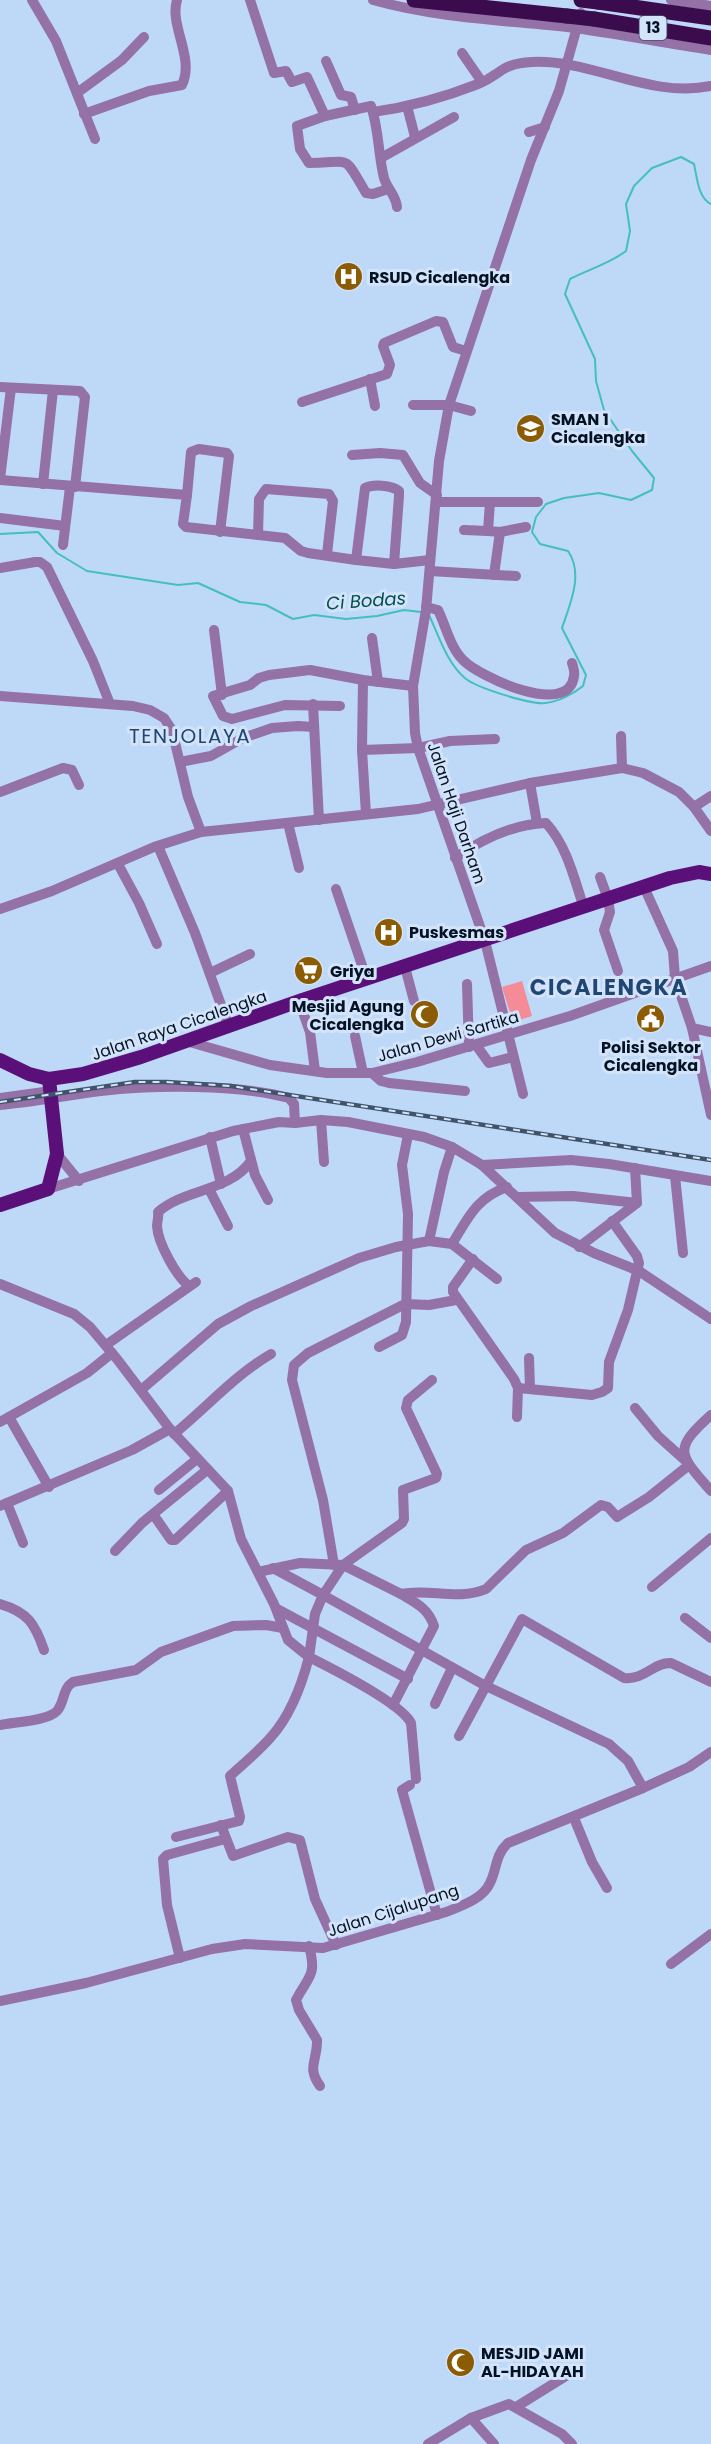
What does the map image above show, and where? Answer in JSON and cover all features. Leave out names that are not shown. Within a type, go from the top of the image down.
[{"type":"highway","name":"13","points":[[414,0],[572,22],[594,19],[711,38]]},
{"type":"highway","name":"13","points":[[588,1],[711,18]]},
{"type":"main road","name":"Jalan Raya Cicalengka","points":[[0,1060],[29,1074],[51,1089],[83,1074],[141,1057],[299,1001],[644,887],[685,874],[699,872],[711,874]]},
{"type":"main road","points":[[0,1205],[48,1189],[57,1154],[51,1089]]},
{"type":"street","points":[[32,0],[56,41],[94,139]]},
{"type":"street","points":[[84,114],[149,91],[182,85],[186,75],[185,55],[176,14],[177,0]]},
{"type":"street","points":[[250,0],[274,73],[286,71],[292,81],[307,77],[325,116]]},
{"type":"street","points":[[373,0],[399,8],[456,17],[572,22],[711,50]]},
{"type":"street","points":[[670,0],[711,6]]},
{"type":"street","points":[[572,663],[574,677],[562,693],[554,695],[537,693],[506,685],[491,679],[464,661],[454,646],[438,610],[426,609],[439,461],[449,405],[531,160],[568,63],[572,22],[588,1]]},
{"type":"street","points":[[76,93],[122,60],[144,37]]},
{"type":"street","points":[[462,53],[482,82]]},
{"type":"street","points":[[326,61],[341,95],[351,97],[355,110]]},
{"type":"street","points":[[373,112],[427,101],[482,82],[513,63],[568,63],[629,81],[695,89],[711,86]]},
{"type":"street","points":[[388,189],[374,194],[366,193],[355,173],[343,160],[309,163],[300,149],[297,126],[325,116],[370,106],[388,189],[396,200],[397,207]]},
{"type":"street","points":[[407,106],[416,137]]},
{"type":"street","points":[[381,158],[454,117]]},
{"type":"street","points":[[529,132],[545,127]]},
{"type":"street","points":[[302,402],[390,371],[383,346],[386,341],[436,321],[443,322],[453,347],[466,351]]},
{"type":"street","points":[[370,379],[375,406]]},
{"type":"street","points":[[63,545],[73,487],[84,397],[80,391],[5,388],[0,479],[73,487],[187,495]]},
{"type":"street","points":[[43,484],[53,390]]},
{"type":"street","points":[[413,405],[449,405],[471,411]]},
{"type":"street","points":[[220,532],[229,456],[227,453],[199,448],[191,452],[184,526],[220,532],[285,538],[301,551],[356,560],[394,564],[430,560]]},
{"type":"street","points":[[352,455],[374,453],[403,455],[420,483],[437,499],[538,502]]},
{"type":"street","points":[[356,560],[365,488],[372,486],[394,488],[399,491],[399,496],[394,564]]},
{"type":"street","points":[[258,535],[260,499],[266,489],[329,494],[333,501],[327,554]]},
{"type":"street","points":[[488,531],[490,502]]},
{"type":"street","points":[[0,518],[65,526]]},
{"type":"street","points":[[464,530],[500,532],[526,527]]},
{"type":"street","points":[[494,575],[500,532]]},
{"type":"street","points":[[0,568],[35,562],[40,562],[47,567],[93,660],[110,704]]},
{"type":"street","points":[[430,572],[516,576]]},
{"type":"street","name":"Jalan Haji Darham","points":[[426,609],[413,686],[415,733],[455,858],[485,941],[523,1094]]},
{"type":"street","points":[[214,630],[222,695]]},
{"type":"street","points":[[372,638],[378,682]]},
{"type":"street","points":[[340,706],[313,704],[276,706],[227,718],[219,712],[213,696],[250,685],[259,678],[278,673],[309,670],[413,686]]},
{"type":"street","points":[[363,680],[366,814]]},
{"type":"street","points":[[0,696],[110,704],[150,710],[164,718],[172,729],[188,797],[201,832]]},
{"type":"street","points":[[313,704],[319,820]]},
{"type":"street","points":[[180,762],[211,756],[243,738],[272,728],[314,727]]},
{"type":"street","points":[[621,736],[622,768]]},
{"type":"street","points":[[363,750],[418,748],[450,741],[495,739]]},
{"type":"street","points":[[0,792],[63,768],[72,770],[79,785]]},
{"type":"street","points":[[0,909],[52,891],[158,846],[201,832],[418,808],[530,783],[622,768],[643,773],[679,792],[694,807],[711,831]]},
{"type":"street","points":[[530,783],[537,823]]},
{"type":"street","points":[[694,807],[711,796]]},
{"type":"street","points":[[288,823],[299,868]]},
{"type":"street","points":[[455,858],[498,834],[537,823],[546,823],[556,834],[584,908]]},
{"type":"street","points":[[158,846],[230,1026]]},
{"type":"street","points":[[118,864],[157,944]]},
{"type":"street","points":[[600,877],[608,899],[610,913],[603,927],[618,970]]},
{"type":"street","points":[[644,887],[673,951],[675,978],[693,1028],[711,1115]]},
{"type":"street","points":[[336,890],[367,980]]},
{"type":"street","points":[[210,973],[250,954]]},
{"type":"street","name":"Jalan Dewi Sartika","points":[[186,1041],[270,1065],[315,1071],[368,1073],[472,1046],[570,1016],[711,966]]},
{"type":"street","points":[[405,967],[414,1001]]},
{"type":"street","points":[[467,984],[472,1046],[489,1064],[513,1057]]},
{"type":"street","points":[[299,1001],[310,1032],[315,1071]]},
{"type":"street","points":[[693,1028],[711,1032]]},
{"type":"street","points":[[355,1036],[368,1073],[381,1082],[465,1091]]},
{"type":"street","points":[[0,1098],[51,1089],[101,1091],[151,1087],[254,1092],[291,1099],[294,1104],[295,1123]]},
{"type":"street","points":[[0,1106],[51,1089]]},
{"type":"street","points":[[321,1120],[324,1162]]},
{"type":"street","points":[[48,1189],[210,1137],[279,1122],[321,1120],[348,1122],[424,1137],[452,1147],[482,1165],[550,1229],[579,1246],[639,1271],[711,1319]]},
{"type":"street","points":[[243,1130],[251,1161],[268,1200]]},
{"type":"street","points":[[379,1347],[404,1332],[408,1214],[402,1165],[408,1135]]},
{"type":"street","points":[[210,1137],[221,1184]]},
{"type":"street","points":[[429,1241],[444,1172],[452,1147]]},
{"type":"street","points":[[57,1154],[79,1180]]},
{"type":"street","points":[[482,1165],[572,1160],[711,1181]]},
{"type":"street","points":[[49,1487],[4,1420],[87,1373],[109,1349],[192,1284],[177,1273],[160,1238],[157,1224],[158,1212],[189,1195],[221,1184],[241,1173],[251,1161]]},
{"type":"street","points":[[635,1168],[637,1203]]},
{"type":"street","points":[[675,1176],[683,1253]]},
{"type":"street","points":[[452,1244],[478,1203],[507,1187]]},
{"type":"street","points":[[209,1189],[228,1226]]},
{"type":"street","points":[[517,1197],[573,1196],[637,1203]]},
{"type":"street","points":[[579,1246],[637,1203]]},
{"type":"street","points":[[473,1259],[453,1287],[456,1300],[524,1388],[592,1395],[606,1390],[609,1384],[609,1362],[639,1271],[637,1256],[612,1221]]},
{"type":"street","points":[[141,1390],[218,1324],[251,1306],[343,1264],[408,1244],[429,1241],[452,1244],[497,1280]]},
{"type":"street","points":[[0,1284],[74,1314],[109,1349],[172,1432],[228,1491],[241,1539],[277,1609],[290,1643],[309,1657],[336,1670],[393,1705],[408,1718],[411,1723],[413,1782],[402,1790],[437,1915]]},
{"type":"street","points":[[339,1565],[292,1380],[292,1371],[301,1357],[405,1304],[429,1305],[456,1300]]},
{"type":"street","points":[[23,1544],[4,1505],[172,1432],[201,1412],[240,1374],[272,1354]]},
{"type":"street","points":[[517,1417],[530,1358]]},
{"type":"street","points":[[176,1837],[240,1820],[230,1776],[270,1738],[282,1723],[305,1672],[317,1608],[339,1565],[402,1523],[405,1519],[404,1490],[436,1478],[406,1408],[408,1400],[432,1380]]},
{"type":"street","points":[[635,1408],[658,1436],[688,1463],[711,1491]]},
{"type":"street","points":[[688,1463],[684,1450],[686,1441],[711,1415]]},
{"type":"street","points":[[159,1490],[197,1459]]},
{"type":"street","points":[[400,1594],[411,1592],[438,1595],[470,1594],[486,1589],[531,1547],[547,1542],[563,1533],[601,1505],[608,1507],[617,1517],[649,1497],[688,1463]]},
{"type":"street","points":[[115,1551],[153,1514],[207,1470]]},
{"type":"street","points":[[153,1514],[171,1540],[175,1540],[228,1491]]},
{"type":"street","points":[[652,1587],[711,1538]]},
{"type":"street","points":[[258,1572],[300,1563],[339,1565],[422,1606],[432,1621],[433,1631],[393,1705]]},
{"type":"street","points":[[273,1568],[484,1685],[609,1744],[628,1761],[643,1788]]},
{"type":"street","points":[[0,1604],[28,1618],[36,1626],[44,1650]]},
{"type":"street","points":[[277,1609],[408,1678]]},
{"type":"street","points":[[685,1618],[711,1638]]},
{"type":"street","points":[[459,1736],[484,1685],[522,1619],[624,1678],[640,1678],[665,1662],[711,1682]]},
{"type":"street","points":[[0,1725],[49,1717],[57,1711],[67,1687],[73,1682],[136,1670],[155,1655],[233,1626],[266,1625],[283,1628]]},
{"type":"street","points":[[435,1704],[453,1668]]},
{"type":"street","name":"Jalan Cijalupang","points":[[5,1999],[87,1983],[212,1949],[245,1944],[323,1948],[437,1915],[462,1906],[484,1892],[491,1882],[500,1852],[518,1837],[574,1818],[643,1788],[688,1767],[711,1752]]},
{"type":"street","points":[[574,1818],[592,1862],[607,1888]]},
{"type":"street","points":[[221,1825],[231,1855],[235,1857],[288,1837],[300,1840],[315,1899],[336,1945]]},
{"type":"street","points":[[180,1958],[167,1905],[163,1859],[225,1839]]},
{"type":"street","points":[[671,1964],[711,1934]]},
{"type":"street","points":[[309,1946],[314,1964],[296,2000],[316,2040],[317,2047],[312,2067],[314,2078],[320,2086]]},
{"type":"street","points":[[516,2407],[574,2371]]},
{"type":"street","points":[[428,2444],[471,2418],[509,2404],[562,2434],[572,2444]]},
{"type":"street","points":[[471,2418],[494,2444]]},
{"type":"shaded area","points":[[522,981],[532,1016],[513,1022],[502,987]]},
{"type":"waterway","name":"Ci Bodas","points":[[429,615],[454,666],[472,683],[505,695],[538,703],[560,699],[583,686],[586,675],[562,628],[574,589],[573,560],[568,551],[540,544],[532,532],[536,517],[546,504],[564,498],[599,493],[631,500],[652,490],[654,478],[604,410],[596,381],[595,359],[565,294],[570,279],[626,251],[630,231],[626,204],[634,186],[652,168],[681,157],[694,164],[703,197],[711,204]]},
{"type":"waterway","name":"Ci Bodas","points":[[0,534],[38,532],[57,553],[87,571],[178,585],[198,583],[240,602],[266,605],[293,619],[314,615],[346,619],[404,610],[421,612]]},
{"type":"railway","points":[[0,1102],[135,1082],[231,1086],[711,1160]]},
{"type":"place","name":"RSUD Cicalengka","points":[[348,277]]},
{"type":"place","name":"SMAN 1 Cicalengka","points":[[530,428]]},
{"type":"place","name":"Puskesmas","points":[[388,932]]},
{"type":"place","name":"Griya","points":[[309,971]]},
{"type":"place","name":"Mesjid Agung Cicalengka","points":[[425,1015]]},
{"type":"place","name":"Polisi Sektor Cicalengka","points":[[651,1019]]},
{"type":"place","name":"MESJID JAMI AL-HIDAYAH","points":[[460,2362]]},
{"type":"district","name":"TENJOLAYA","points":[[190,736]]},
{"type":"district","name":"CICALENGKA","points":[[609,987]]}]
